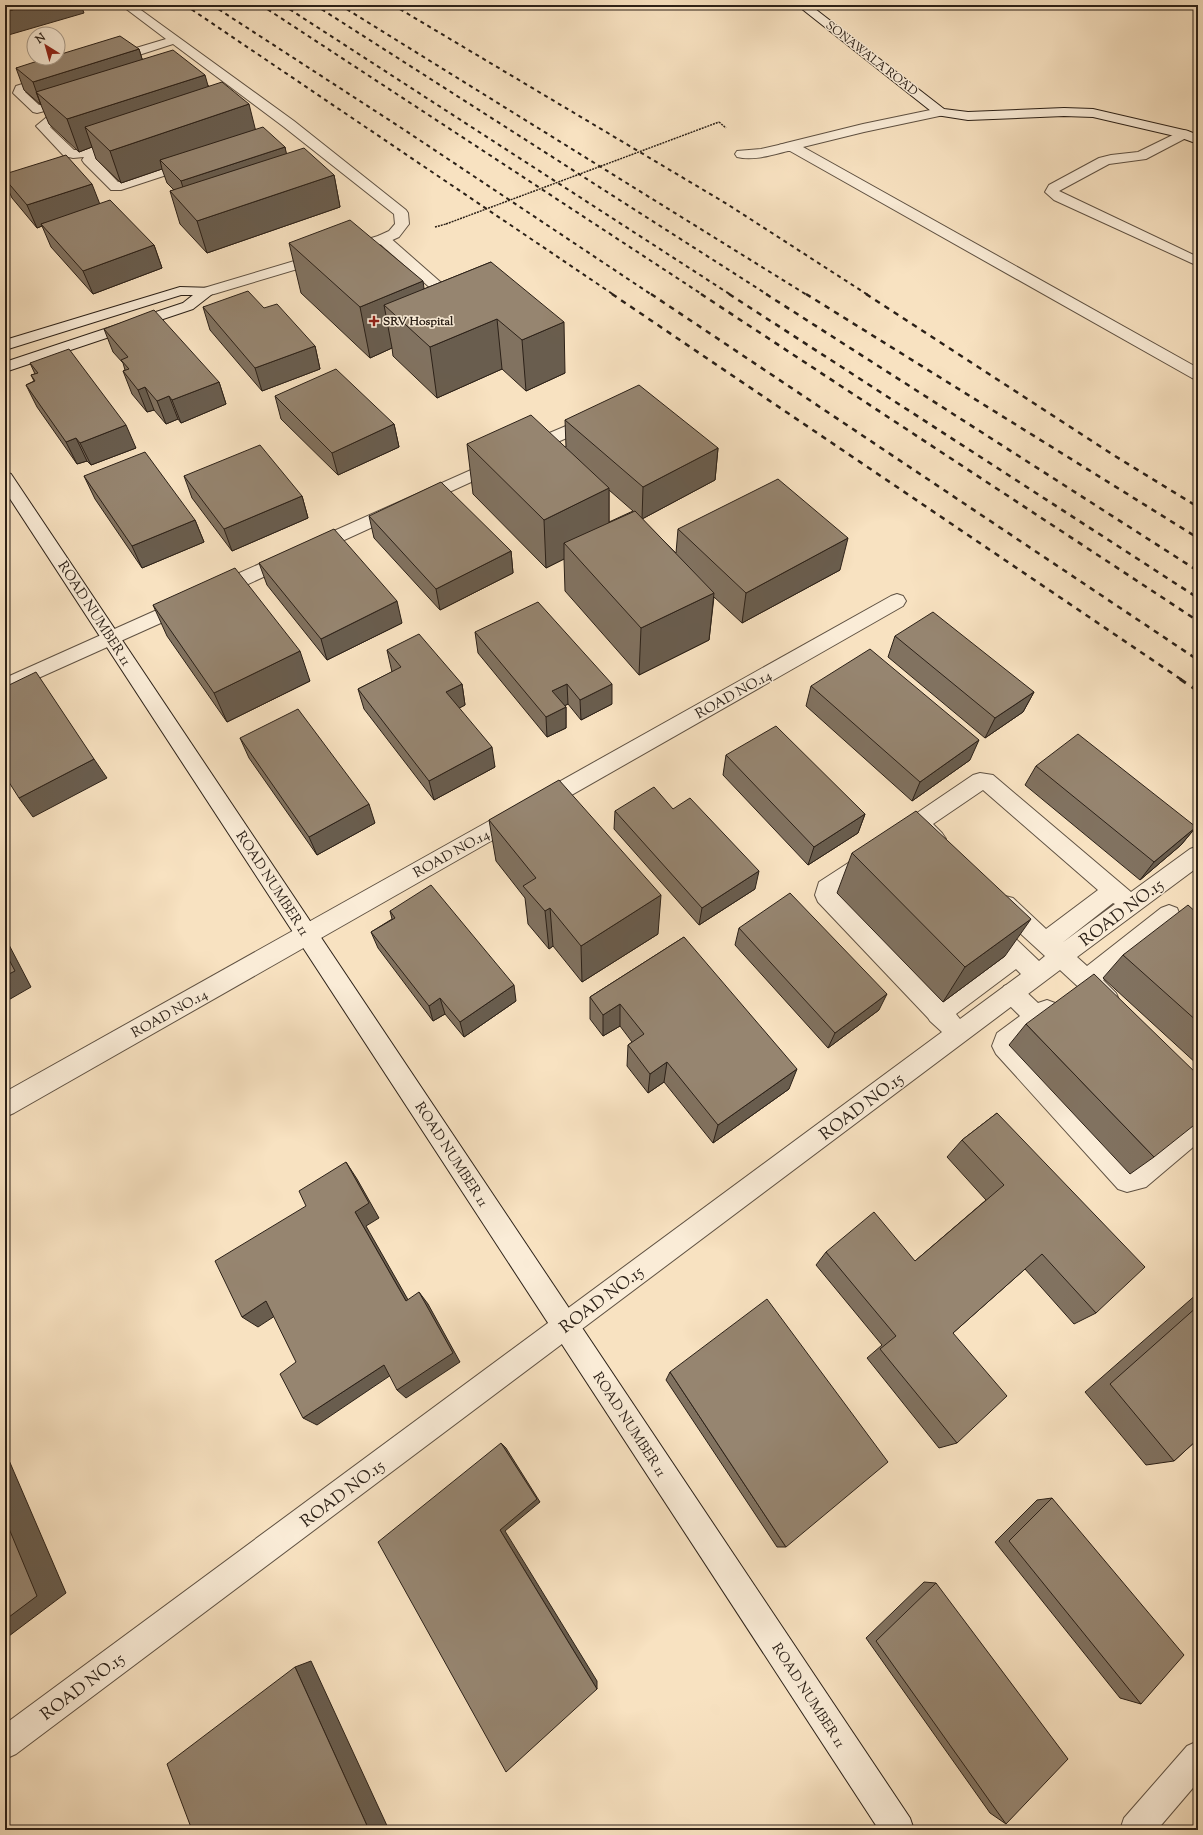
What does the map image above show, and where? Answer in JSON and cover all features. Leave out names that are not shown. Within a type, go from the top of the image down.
[{"type":"street","points":[[5,345],[180,291],[209,291],[388,236],[402,224],[401,214],[289,124],[249,102],[213,69],[127,5]]},
{"type":"street","name":"SONAWALA ROAD","points":[[803,5],[940,112]]},
{"type":"street","points":[[100,63],[174,40]]},
{"type":"street","points":[[130,54],[143,63]]},
{"type":"street","points":[[185,63],[199,58]]},
{"type":"street","points":[[197,74],[213,69]]},
{"type":"street","points":[[62,75],[20,89],[19,93],[37,109],[80,96]]},
{"type":"street","points":[[89,108],[51,120],[42,126],[70,153],[74,155],[81,155],[134,140],[91,158],[89,161],[118,188],[201,159]]},
{"type":"street","points":[[742,154],[761,153],[863,128],[940,112],[968,116],[1064,112],[1093,113],[1182,134],[1198,140]]},
{"type":"street","points":[[272,130],[289,124]]},
{"type":"street","points":[[1182,134],[1141,156],[1130,158],[1120,157],[1104,161],[1054,188],[1052,192],[1059,198],[1198,262]]},
{"type":"street","points":[[787,147],[1198,375]]},
{"type":"street","points":[[388,236],[465,311]]},
{"type":"street","points":[[5,367],[188,306],[209,291]]},
{"type":"street","points":[[5,686],[609,412]]},
{"type":"street","name":"ROAD NUMBER 11","points":[[5,478],[898,1830]]},
{"type":"street","name":"ROAD NO.14","points":[[5,1105],[897,601]]},
{"type":"street","points":[[949,852],[920,823],[980,781],[986,781],[1130,896],[1169,915],[1187,929]]},
{"type":"street","points":[[883,852],[827,889],[826,896],[938,1014],[958,1033]]},
{"type":"street","name":"ROAD NO.15","points":[[5,1744],[1012,993],[1037,974],[1053,950],[1130,896],[1198,855]]},
{"type":"street","points":[[989,890],[1053,950],[1073,990],[1072,991],[1116,1019]]},
{"type":"street","points":[[972,912],[1037,974]]},
{"type":"street","points":[[1169,915],[1005,1041],[1004,1046],[1127,1180],[1137,1178],[1198,1128]]},
{"type":"street","points":[[938,1014],[1017,955]]},
{"type":"street","points":[[1012,993],[1036,1018]]},
{"type":"street","points":[[1136,1830],[1198,1757]]},
{"type":"path","points":[[446,224],[719,122]]},
{"type":"building","points":[[5,5],[29,5],[5,12]]},
{"type":"building","points":[[120,36],[139,49],[33,82],[16,68],[26,65],[26,66],[66,66],[66,53]]},
{"type":"building","points":[[173,50],[205,75],[67,119],[36,92]]},
{"type":"building","points":[[222,82],[249,104],[110,151],[85,127]]},
{"type":"building","points":[[263,127],[285,147],[181,181],[160,160]]},
{"type":"building","points":[[304,148],[334,175],[197,221],[170,191]]},
{"type":"building","points":[[66,155],[92,184],[27,205],[5,179],[5,174]]},
{"type":"building","points":[[110,200],[154,245],[83,271],[41,224]]},
{"type":"building","points":[[350,220],[423,281],[360,307],[289,243]]},
{"type":"building","points":[[491,262],[564,322],[522,340],[497,319],[430,347],[384,305]]},
{"type":"building","points":[[248,291],[264,308],[277,304],[315,346],[255,368],[203,307]]},
{"type":"building","points":[[154,310],[219,382],[172,400],[169,396],[157,401],[145,387],[138,390],[123,371],[129,369],[121,360],[128,357],[104,329]]},
{"type":"building","points":[[69,349],[126,425],[80,443],[76,438],[66,442],[26,385],[35,381],[31,375],[38,373],[30,363]]},
{"type":"building","points":[[336,369],[394,424],[332,453],[275,396]]},
{"type":"building","points":[[639,385],[718,448],[643,487],[565,420]]},
{"type":"building","points":[[531,415],[609,488],[544,520],[467,444]]},
{"type":"building","points":[[260,445],[302,496],[224,529],[184,476]]},
{"type":"building","points":[[145,452],[195,520],[132,546],[84,476]]},
{"type":"building","points":[[778,479],[848,538],[746,593],[678,529]]},
{"type":"building","points":[[441,482],[511,551],[436,589],[369,516]]},
{"type":"building","points":[[635,511],[714,593],[641,628],[564,543]]},
{"type":"building","points":[[334,529],[397,601],[321,639],[259,563]]},
{"type":"building","points":[[235,568],[300,651],[214,693],[153,605]]},
{"type":"building","points":[[538,602],[612,684],[580,700],[567,684],[552,691],[566,707],[546,717],[475,632]]},
{"type":"building","points":[[933,612],[1034,692],[995,718],[895,636]]},
{"type":"building","points":[[419,634],[462,684],[446,692],[492,747],[429,781],[358,689],[401,667],[387,650]]},
{"type":"building","points":[[870,649],[979,740],[920,782],[811,686]]},
{"type":"building","points":[[36,672],[94,759],[19,798],[5,776],[5,687]]},
{"type":"building","points":[[298,709],[369,804],[309,837],[240,738]]},
{"type":"building","points":[[776,726],[865,814],[814,847],[726,755]]},
{"type":"building","points":[[1078,734],[1196,827],[1154,862],[1036,766]]},
{"type":"building","points":[[559,780],[661,895],[581,946],[550,908],[545,911],[523,886],[536,878],[489,820]]},
{"type":"building","points":[[654,787],[673,809],[690,798],[759,871],[702,908],[615,811]]},
{"type":"building","points":[[916,811],[1031,919],[965,967],[852,853]]},
{"type":"building","points":[[431,885],[514,985],[460,1022],[440,998],[429,1006],[371,932],[395,918],[390,911]]},
{"type":"building","points":[[790,893],[887,994],[835,1033],[739,928]]},
{"type":"building","points":[[1188,905],[1198,914],[1198,1022],[1123,955]]},
{"type":"building","points":[[684,937],[797,1069],[718,1125],[667,1062],[650,1074],[628,1045],[644,1034],[620,1004],[603,1015],[590,997]]},
{"type":"building","points":[[5,952],[15,971],[5,976]]},
{"type":"building","points":[[1094,974],[1198,1075],[1198,1122],[1154,1157],[1026,1024]]},
{"type":"building","points":[[997,1113],[1145,1267],[1096,1313],[1042,1254],[953,1333],[1007,1396],[957,1443],[880,1349],[896,1336],[826,1252],[874,1212],[915,1261],[1004,1185],[962,1140]]},
{"type":"building","points":[[346,1162],[369,1203],[355,1212],[406,1301],[419,1292],[453,1353],[397,1390],[384,1365],[303,1418],[280,1374],[296,1362],[266,1301],[242,1317],[215,1261],[306,1206],[299,1191]]},
{"type":"building","points":[[767,1299],[888,1462],[786,1547],[670,1372]]},
{"type":"building","points":[[1198,1306],[1198,1439],[1174,1461],[1110,1384]]},
{"type":"building","points":[[501,1443],[537,1499],[500,1530],[597,1689],[506,1772],[378,1542]]},
{"type":"building","points":[[1052,1498],[1184,1655],[1141,1704],[1009,1541]]},
{"type":"building","points":[[5,1519],[37,1596],[5,1620]]},
{"type":"building","points":[[936,1583],[1068,1759],[1006,1824],[876,1641]]},
{"type":"building","points":[[295,1667],[369,1830],[192,1830],[167,1764]]},
{"type":"railway","points":[[185,5],[614,295]]},
{"type":"railway","points":[[212,5],[403,129],[652,295]]},
{"type":"railway","points":[[261,5],[703,295]]},
{"type":"railway","points":[[283,5],[731,295]]},
{"type":"railway","points":[[315,5],[768,295]]},
{"type":"railway","points":[[340,5],[807,295]]},
{"type":"railway","points":[[393,5],[727,204],[868,295]]},
{"type":"railway","points":[[612,294],[1182,680]]},
{"type":"railway","points":[[651,294],[1198,660]]},
{"type":"railway","points":[[701,294],[1198,621]]},
{"type":"railway","points":[[729,294],[1198,598]]},
{"type":"railway","points":[[766,294],[1198,571]]},
{"type":"railway","points":[[806,294],[1198,538]]},
{"type":"railway","points":[[866,294],[1115,456],[1198,507]]},
{"type":"railway","points":[[1180,679],[1198,691]]},
{"type":"place","name":"SRV Hospital","points":[[374,321]]}]
